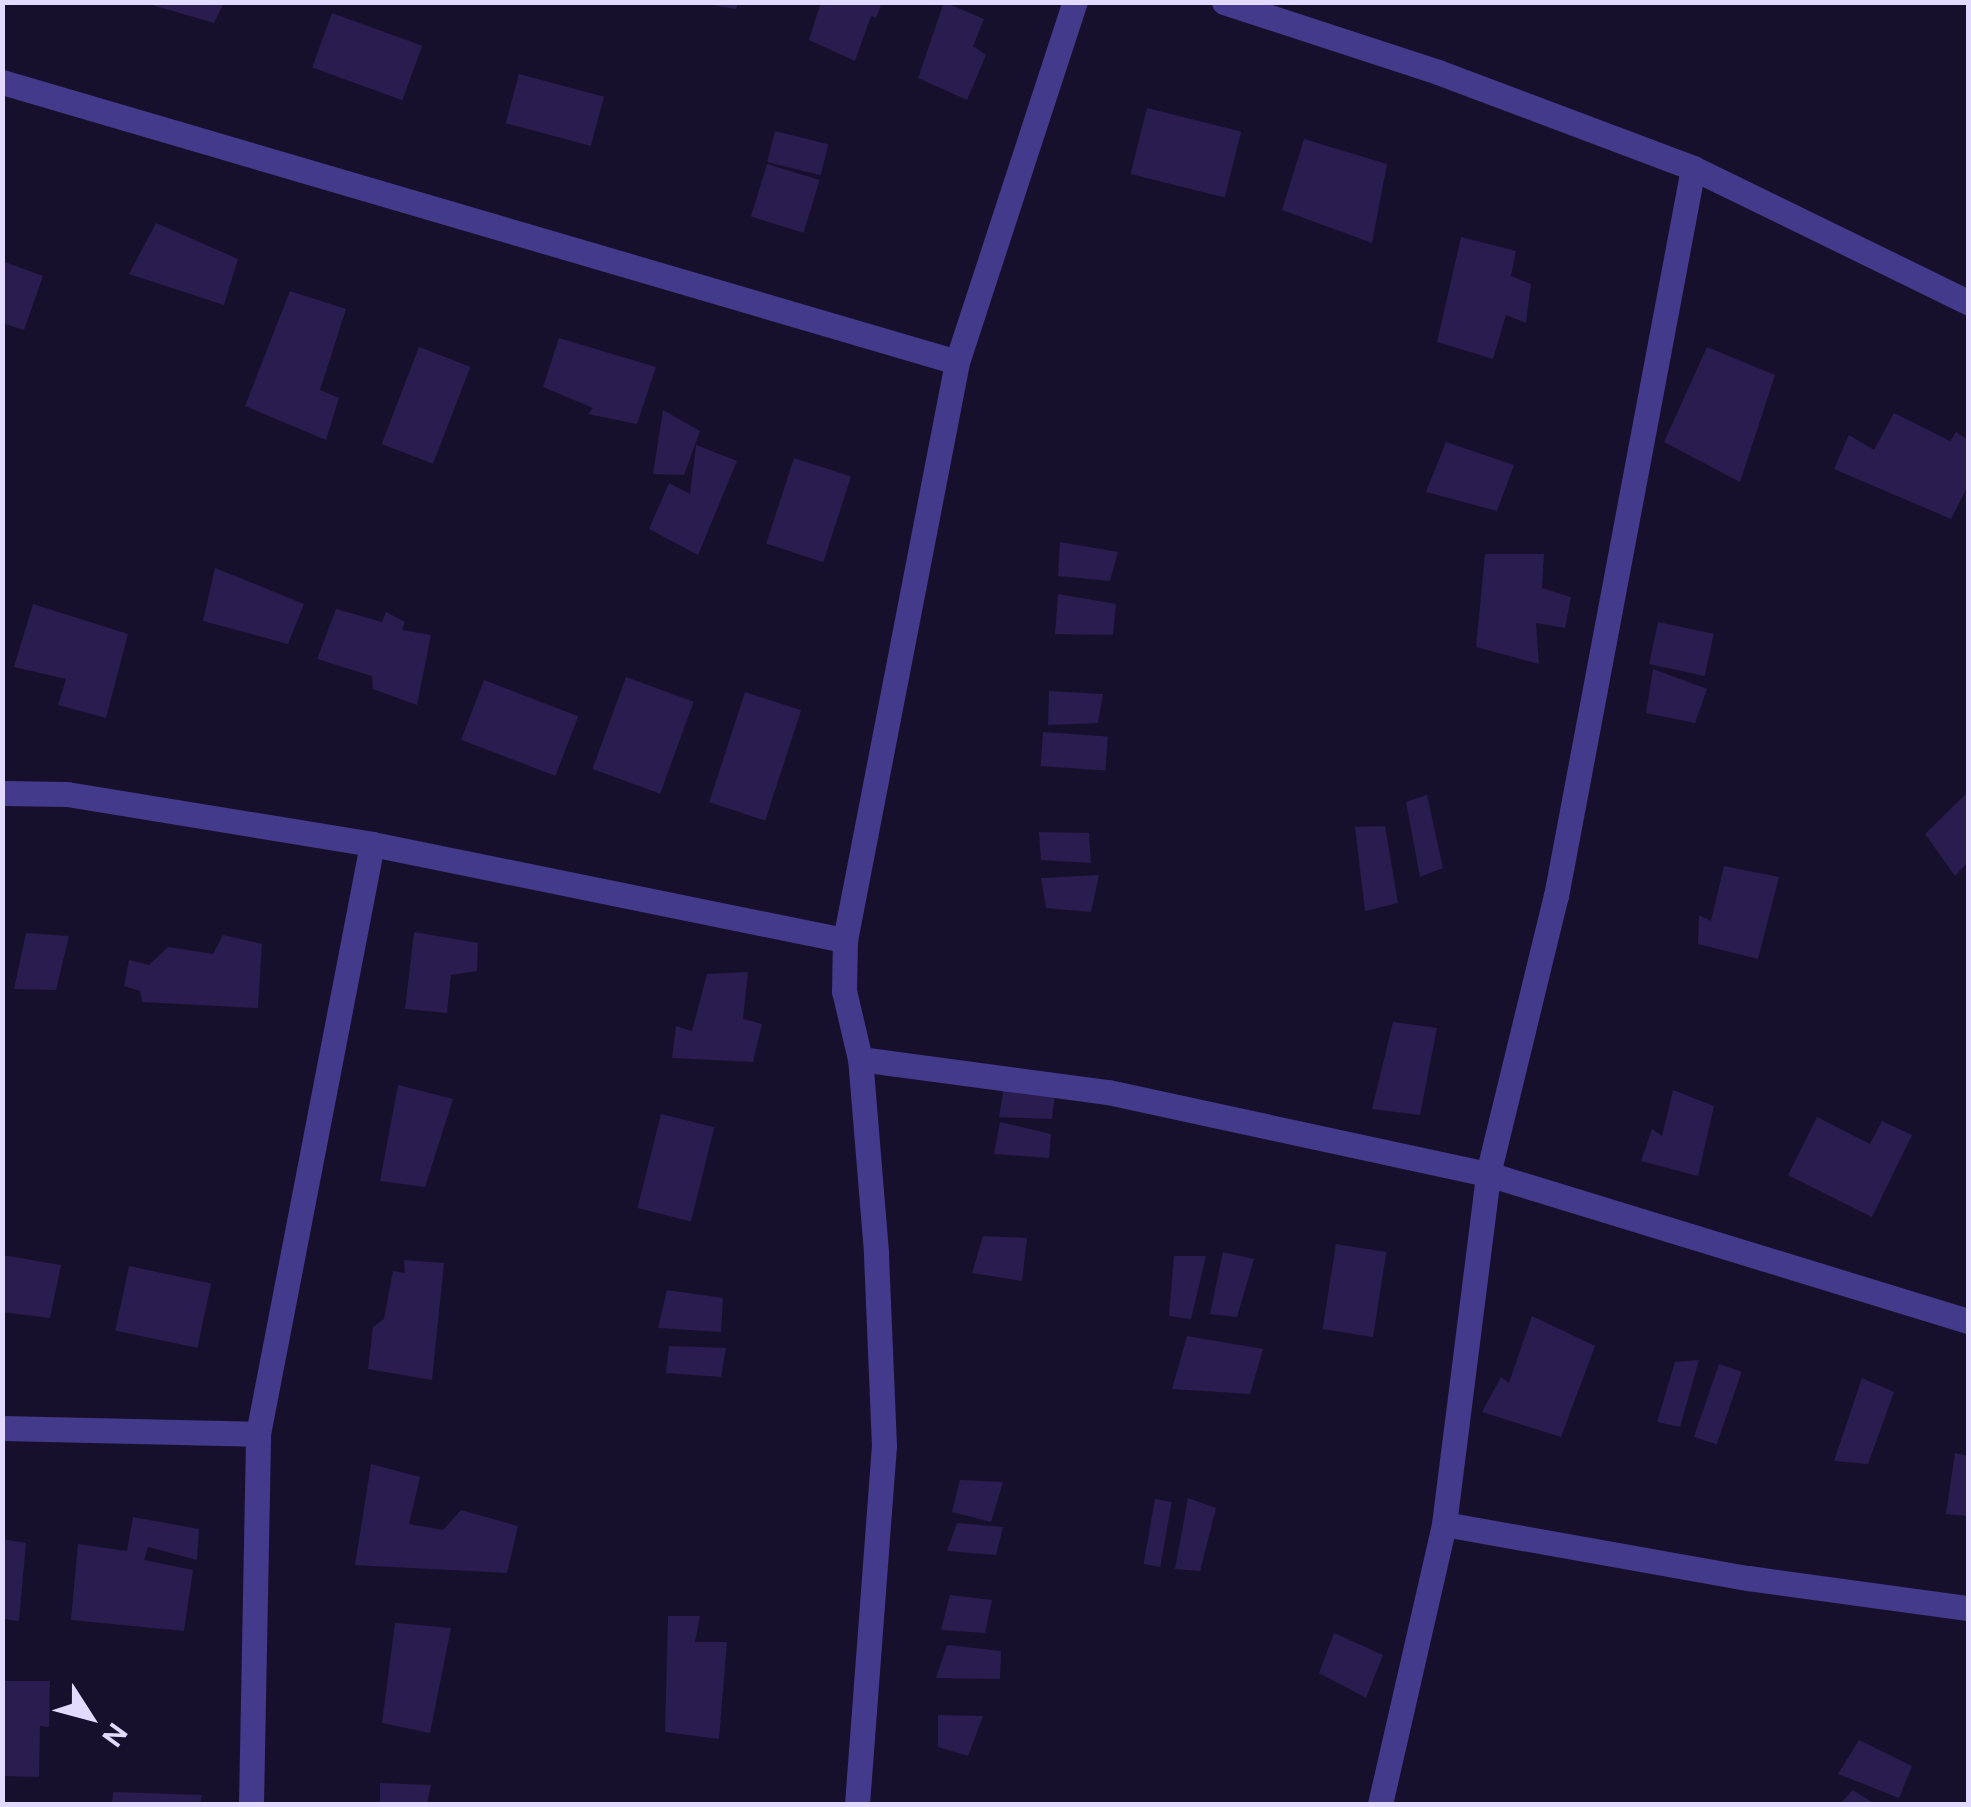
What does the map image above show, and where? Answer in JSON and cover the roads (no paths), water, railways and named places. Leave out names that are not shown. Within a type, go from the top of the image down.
[{"type":"street","points":[[857,1804],[884,1446],[876,1252],[860,1059],[844,990],[845,940],[957,362],[1074,2]]},
{"type":"street","points":[[1224,2],[1438,72],[1693,168],[1968,302]]},
{"type":"street","points":[[2,82],[957,362]]},
{"type":"street","points":[[1380,1804],[1444,1524],[1488,1174],[1556,896],[1693,168]]},
{"type":"street","points":[[2,793],[68,794],[372,844],[845,940]]},
{"type":"street","points":[[251,1804],[258,1434],[372,844]]},
{"type":"street","points":[[860,1059],[1108,1092],[1488,1174],[1968,1321]]},
{"type":"street","points":[[2,1428],[258,1434]]},
{"type":"street","points":[[1444,1524],[1748,1578],[1968,1608]]}]
